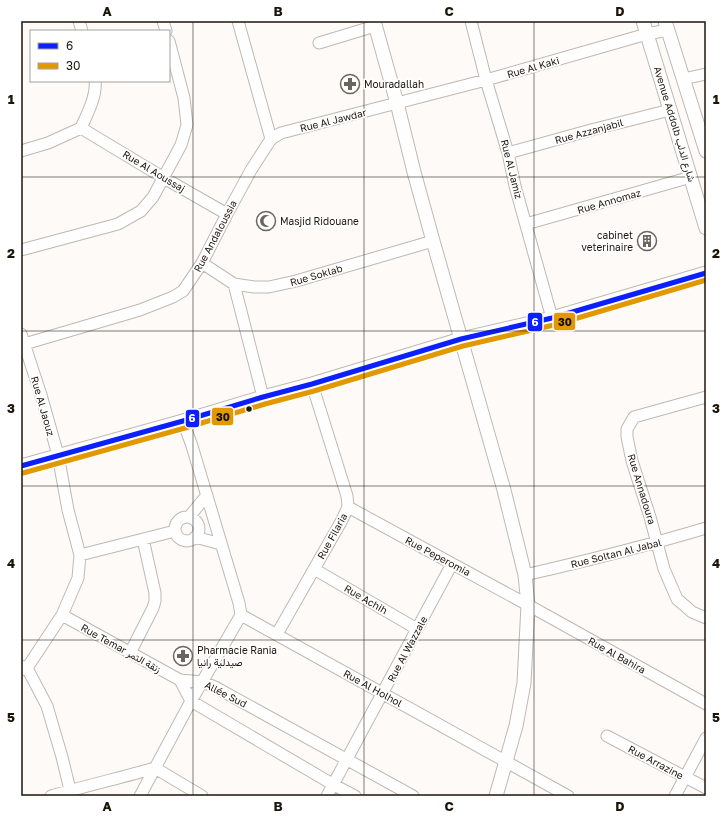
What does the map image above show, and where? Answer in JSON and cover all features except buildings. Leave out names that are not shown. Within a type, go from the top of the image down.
[{"type":"street","points":[[238,21],[270,139]]},
{"type":"street","name":"Rue Al Jamiz","points":[[471,21],[552,318]]},
{"type":"street","name":"Avenue Addolb شارع الدلب","points":[[643,21],[706,228]]},
{"type":"street","points":[[319,43],[375,23],[433,241],[502,482],[525,575],[528,605],[524,683],[516,726],[496,796]]},
{"type":"street","name":"Rue Al Kaki","points":[[397,103],[486,80],[647,34],[666,25]]},
{"type":"street","name":"Avenue Addolb شارع الدلب","points":[[666,25],[706,151]]},
{"type":"street","points":[[21,250],[118,224],[141,211],[153,197],[181,145],[187,125],[184,98],[170,45]]},
{"type":"street","points":[[683,79],[706,74]]},
{"type":"street","points":[[21,151],[48,143],[81,128],[89,110],[95,87],[94,82]]},
{"type":"street","name":"Rue Al Jawdar","points":[[270,139],[281,133],[397,103]]},
{"type":"street","name":"Rue Azzanjabil","points":[[508,153],[670,110]]},
{"type":"street","name":"Rue Al Aoussaj","points":[[81,128],[227,214]]},
{"type":"street","name":"Rue Andaloussia","points":[[22,341],[140,310],[173,297],[183,291],[202,263],[251,170],[270,139]]},
{"type":"street","name":"Rue Annomaz","points":[[526,224],[691,177]]},
{"type":"street","name":"Rue Soklab","points":[[202,263],[234,284],[254,287],[269,287],[296,281],[433,241]]},
{"type":"street","points":[[21,466],[312,384],[461,340],[552,318],[706,273]]},
{"type":"street","points":[[234,284],[263,397]]},
{"type":"street","name":"Rue Al Jaouz","points":[[22,341],[42,395],[58,455],[68,510],[80,555],[78,578],[62,615],[23,668]]},
{"type":"street","name":"Rue Filaria","points":[[277,634],[348,507],[347,496],[312,384]]},
{"type":"street","name":"Rue Annadoura","points":[[706,397],[634,417],[627,429],[627,437],[632,460],[650,517],[664,569],[677,599],[692,612],[706,618]]},
{"type":"street","points":[[140,796],[241,615],[239,603],[207,495],[183,420]]},
{"type":"street","points":[[189,517],[196,522],[198,526],[197,534],[188,540],[181,539],[175,531],[176,523],[182,518],[189,517],[207,495]]},
{"type":"street","name":"Rue Peperomia","points":[[348,507],[528,605]]},
{"type":"street","name":"Rue Soltan Al Jabal","points":[[525,575],[592,560],[706,528]]},
{"type":"street","points":[[80,555],[175,531]]},
{"type":"street","points":[[194,537],[221,544]]},
{"type":"street","points":[[130,653],[153,608],[155,600],[155,593],[143,539]]},
{"type":"street","name":"Rue Al Wazzale","points":[[327,796],[452,564]]},
{"type":"street","name":"Rue Achih","points":[[314,569],[417,629]]},
{"type":"street","name":"Rue Al Bahira","points":[[528,605],[706,704]]},
{"type":"street","name":"Rue Temar زنقة التمر","points":[[62,615],[180,680]]},
{"type":"street","name":"Rue Al Holhol","points":[[241,615],[568,796]]},
{"type":"street","points":[[23,668],[46,706],[74,792]]},
{"type":"street","points":[[180,680],[192,701],[355,796]]},
{"type":"street","name":"Allée Sud","points":[[180,680],[203,682],[215,687],[413,796]]},
{"type":"street","name":"Rue Arrazine","points":[[607,736],[706,788]]},
{"type":"street","points":[[675,796],[706,738]]},
{"type":"street","points":[[50,796],[74,792],[155,768],[202,796]]},
{"type":"transit line","name":"6","points":[[21,466],[312,384],[461,339],[552,318],[706,273]]},
{"type":"transit line","name":"30","points":[[23,473],[314,391],[463,346],[554,325],[706,280]]},
{"type":"place","name":"Mouradallah","points":[[350,84]]},
{"type":"place","name":"Masjid Ridouane","points":[[266,221]]},
{"type":"place","name":"cabinet veterinaire","points":[[647,241]]},
{"type":"place","name":"Pharmacie Rania صيدلية رانيا","points":[[183,656]]}]
